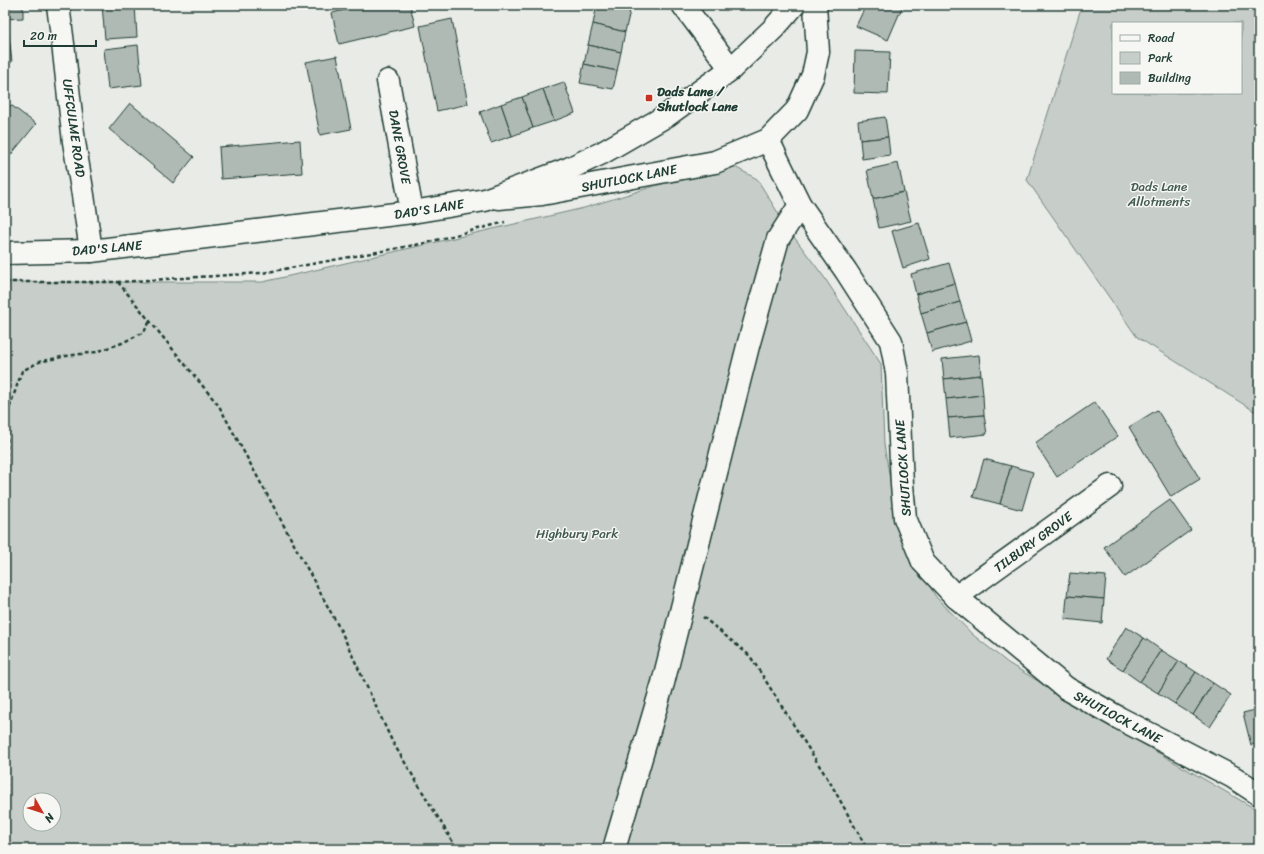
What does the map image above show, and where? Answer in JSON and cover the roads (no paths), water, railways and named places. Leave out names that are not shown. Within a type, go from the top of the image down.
[{"type":"street","name":"UFFCULME ROAD","points":[[58,5],[74,142],[91,251]]},
{"type":"street","points":[[683,5],[732,68]]},
{"type":"street","name":"DAD'S LANE","points":[[5,253],[91,251],[412,212],[486,200],[568,169],[602,153],[666,116],[732,68],[774,28],[794,5]]},
{"type":"street","name":"SHUTLOCK LANE","points":[[486,200],[542,194],[714,162],[768,140],[797,110],[813,75],[818,52],[814,5]]},
{"type":"street","name":"DANE GROVE","points":[[388,82],[412,212]]},
{"type":"street","name":"SHUTLOCK LANE","points":[[768,140],[800,205],[846,271],[891,341],[897,373],[905,518],[923,562],[956,597],[1066,688],[1119,718],[1232,777],[1259,794]]},
{"type":"street","points":[[614,849],[663,683],[748,346],[778,239],[800,205]]},
{"type":"street","name":"TILBURY GROVE","points":[[956,597],[1110,486]]},
{"type":"place","name":"Dads Lane / Shutlock Lane","points":[[649,98]]},
{"type":"park label","name":"Dads Lane Allotments","points":[[1159,194]]},
{"type":"park label","name":"Highbury Park","points":[[577,533]]}]
